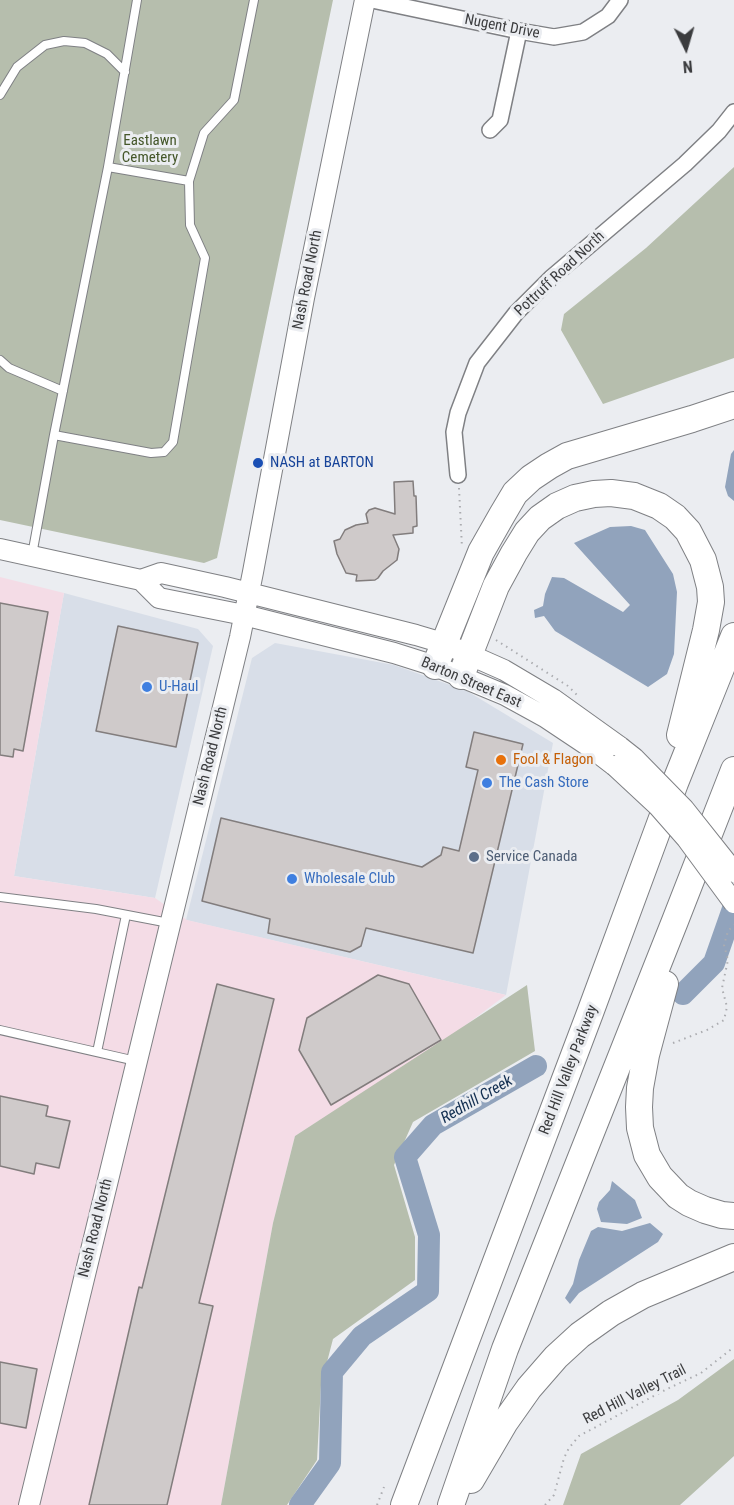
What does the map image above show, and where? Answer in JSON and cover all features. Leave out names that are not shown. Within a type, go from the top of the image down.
[{"type":"highway","points":[[439,655],[481,552],[515,493],[531,478],[567,456],[734,405]]},
{"type":"highway","points":[[465,665],[500,578],[513,553],[540,518],[557,506],[575,498],[594,494],[611,493],[634,496],[659,506],[675,517],[688,531],[696,545],[703,560],[710,587],[711,602],[680,738],[675,783]]},
{"type":"highway","name":"Red Hill Valley Parkway","points":[[404,1505],[675,783],[734,636]]},
{"type":"highway","points":[[453,1500],[505,1349],[734,770]]},
{"type":"highway","points":[[675,921],[672,961],[646,1055],[640,1088],[641,1135],[654,1168],[678,1196],[705,1210],[734,1216]]},
{"type":"highway","points":[[453,1500],[472,1479],[505,1422],[529,1388],[556,1357],[580,1335],[610,1313],[643,1295],[734,1257]]},
{"type":"main road","name":"Nash Road North","points":[[29,1505],[249,593],[306,286],[365,0]]},
{"type":"main road","name":"Barton Street East","points":[[0,549],[141,580],[159,598],[244,615],[394,653],[439,655],[465,665],[504,670],[553,699],[618,757],[687,838],[734,903]]},
{"type":"main road","name":"Barton Street East","points":[[141,580],[161,573],[416,635],[439,655]]},
{"type":"main road","name":"Barton Street East","points":[[618,757],[634,758],[684,808],[734,872]]},
{"type":"street","name":"Nugent Drive","points":[[372,0],[554,37],[583,32],[608,16],[620,0]]},
{"type":"street","points":[[490,130],[500,120],[519,31]]},
{"type":"street","name":"Pottruff Road North","points":[[458,476],[454,432],[458,413],[477,363],[516,313],[551,278],[685,164],[719,131],[734,112]]},
{"type":"lane","points":[[32,555],[108,167],[138,0]]},
{"type":"lane","points":[[54,435],[151,453],[164,452],[173,442],[205,258],[190,225],[189,181],[204,134],[234,100],[254,0]]},
{"type":"lane","points":[[0,95],[17,67],[45,45],[64,40],[85,43],[107,54],[125,72]]},
{"type":"lane","points":[[108,167],[189,181]]},
{"type":"lane","points":[[0,360],[9,368],[63,391]]},
{"type":"lane","points":[[0,897],[96,909],[170,923]]},
{"type":"lane","points":[[97,1052],[126,915]]},
{"type":"lane","points":[[0,1030],[137,1061]]},
{"type":"path","points":[[458,476],[462,550]]},
{"type":"path","points":[[673,1043],[707,1030],[724,1020],[727,1007],[722,988],[728,960],[724,945],[728,931],[734,925]]},
{"type":"path","name":"Red Hill Valley Trail","points":[[546,1505],[554,1495],[564,1458],[579,1436],[654,1395],[701,1373],[734,1347]]},
{"type":"path","points":[[377,1505],[384,1487]]},
{"type":"shaded area","points":[[0,577],[64,593],[14,876],[155,898],[187,920],[506,995],[447,1039],[295,1136],[273,1223],[221,1505],[0,1505]]},
{"type":"shaded area","points":[[64,593],[198,629],[213,646],[155,898],[14,876]]},
{"type":"shaded area","points":[[275,643],[394,665],[467,691],[553,743],[506,995],[186,920],[252,658]]},
{"type":"green space","name":"Eastlawn Cemetery","points":[[0,0],[333,0],[217,558],[204,563],[0,520]]},
{"type":"green space","points":[[734,167],[734,358],[603,404],[561,330],[564,314],[646,248]]},
{"type":"green space","points":[[527,985],[535,1051],[413,1122],[394,1165],[415,1237],[415,1280],[333,1339],[321,1385],[317,1460],[287,1505],[221,1505],[273,1223],[295,1136]]},
{"type":"green space","points":[[734,1359],[734,1456],[680,1505],[563,1505],[581,1454],[678,1400]]},
{"type":"water","points":[[734,450],[734,501],[728,496],[725,487],[731,454]]},
{"type":"water","points":[[631,526],[645,530],[673,574],[677,592],[674,654],[667,674],[648,687],[555,631],[544,616],[535,618],[534,610],[543,606],[552,577],[564,578],[623,612],[630,605],[574,543],[610,527]]},
{"type":"water","points":[[612,1181],[635,1200],[642,1218],[627,1224],[601,1222],[597,1209],[599,1202],[610,1190]]},
{"type":"water","points":[[650,1223],[663,1234],[658,1242],[579,1293],[570,1304],[565,1298],[573,1284],[579,1260],[591,1231],[598,1227],[622,1231]]},
{"type":"building","points":[[413,481],[417,526],[413,527],[413,533],[393,535],[399,549],[397,560],[378,578],[356,581],[357,575],[346,573],[334,541],[340,539],[345,530],[368,523],[366,514],[369,510],[375,508],[395,514],[394,482]]},
{"type":"building","points":[[0,603],[48,612],[23,751],[14,749],[13,757],[0,755]]},
{"type":"building","name":"U-Haul","points":[[118,626],[198,643],[176,747],[96,731]]},
{"type":"building","points":[[474,732],[523,744],[473,953],[366,928],[361,946],[350,952],[268,933],[270,919],[202,901],[221,818],[422,867],[441,855],[443,847],[459,851],[478,770],[466,767]]},
{"type":"building","points":[[378,975],[409,984],[441,1040],[331,1105],[299,1050],[307,1018]]},
{"type":"building","points":[[217,984],[274,999],[199,1303],[213,1306],[167,1505],[89,1505],[139,1287],[142,1288]]},
{"type":"building","points":[[0,1096],[48,1106],[46,1116],[70,1121],[59,1168],[36,1163],[34,1174],[0,1166]]},
{"type":"building","points":[[0,1362],[37,1369],[26,1428],[0,1423]]},
{"type":"waterway","name":"Redhill Creek","points":[[683,994],[714,963],[734,906]]},
{"type":"waterway","name":"Redhill Creek","points":[[300,1505],[330,1463],[332,1372],[362,1336],[428,1291],[429,1235],[405,1157],[433,1125],[536,1066]]},
{"type":"place","name":"NASH at BARTON","points":[[258,463]]},
{"type":"place","name":"U-Haul","points":[[147,687]]},
{"type":"place","name":"Fool & Flagon","points":[[501,760]]},
{"type":"place","name":"The Cash Store","points":[[487,783]]},
{"type":"place","name":"Service Canada","points":[[474,857]]},
{"type":"place","name":"Wholesale Club","points":[[292,879]]}]
